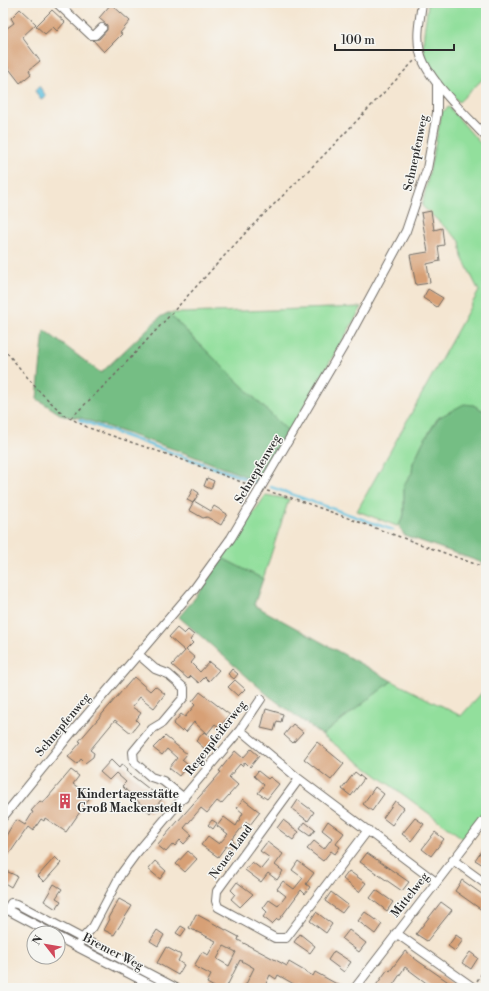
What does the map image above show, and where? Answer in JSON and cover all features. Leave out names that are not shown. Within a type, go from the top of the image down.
[{"type":"street","points":[[57,3],[91,35],[95,35],[102,28]]},
{"type":"street","points":[[422,3],[418,31],[420,54],[437,83],[486,137]]},
{"type":"street","name":"Schnepfenweg","points":[[3,817],[72,732],[194,589],[231,538],[260,489],[346,342],[406,231],[427,169],[437,113],[437,83]]},
{"type":"street","points":[[138,654],[155,670],[168,674],[184,688],[184,697],[162,723],[152,729],[133,752],[134,762],[151,777],[163,781],[184,798]]},
{"type":"street","name":"Regenpfeiferweg","points":[[78,947],[82,939],[93,928],[121,874],[135,855],[240,730],[261,699]]},
{"type":"street","points":[[240,730],[299,779],[436,882]]},
{"type":"street","name":"Neues Land","points":[[299,779],[217,891],[216,901],[218,907],[275,938],[286,938],[368,830]]},
{"type":"street","name":"Mittelweg","points":[[355,988],[396,933],[431,892],[436,882],[486,818]]},
{"type":"street","points":[[453,860],[486,884]]},
{"type":"street","points":[[36,925],[5,909],[11,903],[17,904],[174,988]]},
{"type":"street","points":[[396,933],[473,988]]},
{"type":"street","name":"Bremer Weg","points":[[66,941],[157,988]]},
{"type":"path","points":[[71,418],[114,376],[250,228],[323,156],[420,54]]},
{"type":"path","points":[[3,348],[38,390],[64,415],[89,428],[175,457],[260,489],[295,499],[486,568]]},
{"type":"path","points":[[473,988],[486,967]]},
{"type":"green space","points":[[428,3],[486,3],[486,76],[459,102],[436,76],[425,58],[423,39]]},
{"type":"green space","points":[[449,107],[486,150],[486,412],[473,405],[438,418],[423,442],[413,463],[412,473],[404,484],[404,515],[397,526],[357,511],[479,291],[462,257],[460,241],[422,206],[442,112]]},
{"type":"green space","points":[[362,307],[289,432],[168,313],[184,313]]},
{"type":"green space","points":[[168,313],[289,432],[260,482],[182,452],[81,418],[63,416],[37,399],[44,330],[101,373],[160,317]]},
{"type":"green space","points":[[464,404],[473,405],[486,412],[486,564],[404,535],[399,525],[404,515],[404,484],[412,473],[413,463],[423,442],[438,418]]},
{"type":"green space","points":[[266,495],[289,499],[263,579],[222,558]]},
{"type":"green space","points":[[222,558],[263,579],[254,605],[392,681],[322,735],[269,696],[179,617],[199,593]]},
{"type":"green space","points":[[392,681],[461,716],[486,688],[486,811],[465,840],[322,735]]},
{"type":"water","points":[[39,86],[46,96],[41,99],[35,91]]},
{"type":"building","points":[[111,4],[130,21],[120,33],[122,34],[104,52],[93,40],[99,39],[107,30],[107,25],[99,18]]},
{"type":"building","points":[[20,9],[36,24],[22,37],[40,61],[29,70],[31,74],[20,83],[3,61],[3,31],[14,23],[11,18]]},
{"type":"building","points":[[52,10],[65,22],[57,31],[53,27],[45,34],[36,26]]},
{"type":"building","points":[[431,211],[434,230],[442,228],[444,245],[438,246],[440,261],[427,264],[430,283],[416,285],[410,255],[428,252],[421,213]]},
{"type":"building","points":[[428,289],[443,298],[437,307],[423,298]]},
{"type":"building","points":[[207,478],[214,481],[211,489],[204,486]]},
{"type":"building","points":[[193,489],[199,493],[193,503],[187,500]]},
{"type":"building","points":[[194,501],[211,511],[214,506],[227,514],[221,525],[207,517],[203,518],[189,510]]},
{"type":"building","points":[[177,628],[184,634],[188,630],[194,635],[190,640],[193,643],[186,650],[195,658],[191,663],[200,672],[209,662],[219,670],[209,681],[205,677],[199,683],[191,676],[188,679],[172,665],[185,651],[169,637]]},
{"type":"building","points":[[232,669],[238,674],[234,679],[228,674]]},
{"type":"building","points":[[134,677],[150,691],[155,686],[165,694],[154,708],[140,697],[132,707],[141,713],[136,720],[139,723],[131,733],[115,720],[90,750],[94,753],[93,757],[85,763],[81,759],[77,764],[68,757],[81,742],[79,741]]},
{"type":"building","points":[[235,680],[245,689],[238,696],[228,687]]},
{"type":"building","points":[[200,692],[230,715],[219,727],[215,724],[207,734],[194,722],[186,732],[183,729],[181,731],[173,724],[181,714],[185,717],[195,705],[192,702]]},
{"type":"building","points":[[266,709],[283,714],[281,722],[277,721],[274,731],[261,728]]},
{"type":"building","points":[[293,724],[303,732],[293,743],[284,735]]},
{"type":"building","points":[[204,732],[214,740],[206,750],[196,741]]},
{"type":"building","points":[[165,736],[187,754],[182,760],[188,765],[179,776],[169,768],[177,758],[167,749],[162,755],[153,748]]},
{"type":"building","points":[[317,742],[344,764],[331,780],[304,759]]},
{"type":"building","points":[[251,749],[259,756],[250,767],[245,762],[242,766],[240,764],[229,777],[238,785],[221,804],[217,801],[207,813],[201,808],[184,828],[192,835],[184,844],[180,840],[175,846],[173,844],[166,852],[157,845],[221,772],[219,771],[235,751],[243,758]]},
{"type":"building","points":[[111,760],[119,768],[122,764],[128,769],[126,771],[162,799],[150,813],[122,786],[126,782],[116,773],[109,780],[100,772]]},
{"type":"building","name":"Kindertagesstätte Groß Mackenstedt","points":[[71,770],[79,776],[73,784],[91,796],[66,832],[45,818],[44,821],[41,819],[33,831],[28,827],[3,863],[3,841],[14,822],[17,820],[25,825],[33,812],[31,811],[40,801],[43,803]]},
{"type":"building","points":[[258,771],[268,779],[270,777],[279,784],[267,799],[258,793],[264,785],[254,776]]},
{"type":"building","points":[[355,772],[364,779],[351,796],[342,789]]},
{"type":"building","points":[[375,787],[384,794],[372,811],[363,804]]},
{"type":"building","points":[[243,799],[260,812],[250,825],[246,822],[232,840],[235,843],[230,849],[226,846],[218,857],[201,845],[208,836],[219,844],[228,834],[217,826],[224,817],[236,826],[243,813],[237,808]]},
{"type":"building","points":[[298,800],[314,812],[308,821],[292,809]]},
{"type":"building","points":[[395,801],[404,808],[392,825],[383,818]]},
{"type":"building","points":[[415,818],[424,824],[411,841],[402,834]]},
{"type":"building","points":[[212,820],[217,823],[213,829],[208,825]]},
{"type":"building","points":[[283,820],[299,832],[293,840],[277,828]]},
{"type":"building","points":[[328,821],[344,833],[336,844],[340,847],[335,854],[331,851],[323,861],[307,849],[314,841],[324,849],[332,838],[322,830]]},
{"type":"building","points":[[305,822],[315,830],[310,836],[300,829]]},
{"type":"building","points":[[435,832],[444,839],[431,856],[422,849]]},
{"type":"building","points":[[267,842],[283,854],[275,865],[283,871],[277,880],[268,873],[261,882],[245,870],[252,862],[261,869],[270,858],[260,851]]},
{"type":"building","points":[[486,844],[486,860],[483,865],[475,860]]},
{"type":"building","points":[[188,851],[197,859],[185,872],[176,864]]},
{"type":"building","points":[[367,853],[409,882],[402,891],[360,862]]},
{"type":"building","points":[[55,857],[61,863],[44,882],[38,876]]},
{"type":"building","points":[[155,861],[166,871],[160,879],[148,869]]},
{"type":"building","points":[[298,861],[314,873],[306,884],[310,887],[305,894],[301,890],[279,920],[277,919],[272,924],[263,917],[267,912],[263,908],[269,900],[278,906],[286,896],[277,889],[283,881],[294,889],[303,878],[292,870]]},
{"type":"building","points":[[6,871],[17,876],[11,887],[3,882]]},
{"type":"building","points":[[349,871],[366,883],[359,892],[343,879]]},
{"type":"building","points":[[462,880],[486,897],[486,913],[455,891]]},
{"type":"building","points":[[237,882],[253,894],[240,907],[231,899],[235,894],[231,890]]},
{"type":"building","points":[[54,884],[62,889],[56,898],[61,901],[56,909],[44,901]]},
{"type":"building","points":[[376,890],[393,902],[387,911],[370,898]]},
{"type":"building","points":[[331,892],[348,905],[342,913],[325,901]]},
{"type":"building","points":[[119,899],[132,906],[114,935],[104,930],[110,919],[108,918]]},
{"type":"building","points":[[441,902],[452,910],[427,941],[416,934]]},
{"type":"building","points":[[316,912],[332,924],[326,933],[310,921]]},
{"type":"building","points":[[365,912],[382,924],[375,934],[358,921]]},
{"type":"building","points":[[196,914],[239,937],[238,940],[287,966],[289,962],[313,976],[315,972],[344,988],[307,988],[300,984],[299,987],[278,975],[276,979],[270,975],[264,988],[244,988],[254,968],[240,960],[226,988],[216,988],[207,983],[211,975],[194,966],[202,952],[208,955],[216,941],[189,928]],"holes":[[[224,946],[236,952],[229,966],[217,959]]]},
{"type":"building","points":[[181,926],[186,929],[181,936],[176,933]]},
{"type":"building","points":[[157,930],[164,935],[158,946],[150,941]]},
{"type":"building","points":[[349,930],[366,943],[359,952],[342,939]]},
{"type":"building","points":[[300,934],[315,946],[310,953],[294,942]]},
{"type":"building","points":[[456,935],[463,940],[455,951],[448,946]]},
{"type":"building","points":[[166,947],[181,955],[178,961],[184,965],[178,975],[157,963]]},
{"type":"building","points":[[334,951],[351,962],[344,972],[328,960]]},
{"type":"building","points":[[405,951],[457,988],[433,988],[405,967],[391,988],[374,988],[388,969],[390,971]]},
{"type":"building","points":[[470,952],[478,958],[471,969],[462,963]]},
{"type":"waterway","points":[[80,420],[260,484]]},
{"type":"waterway","points":[[271,487],[393,530]]},
{"type":"place","name":"Kindertagesstätte Groß Mackenstedt","points":[[65,801]]}]
